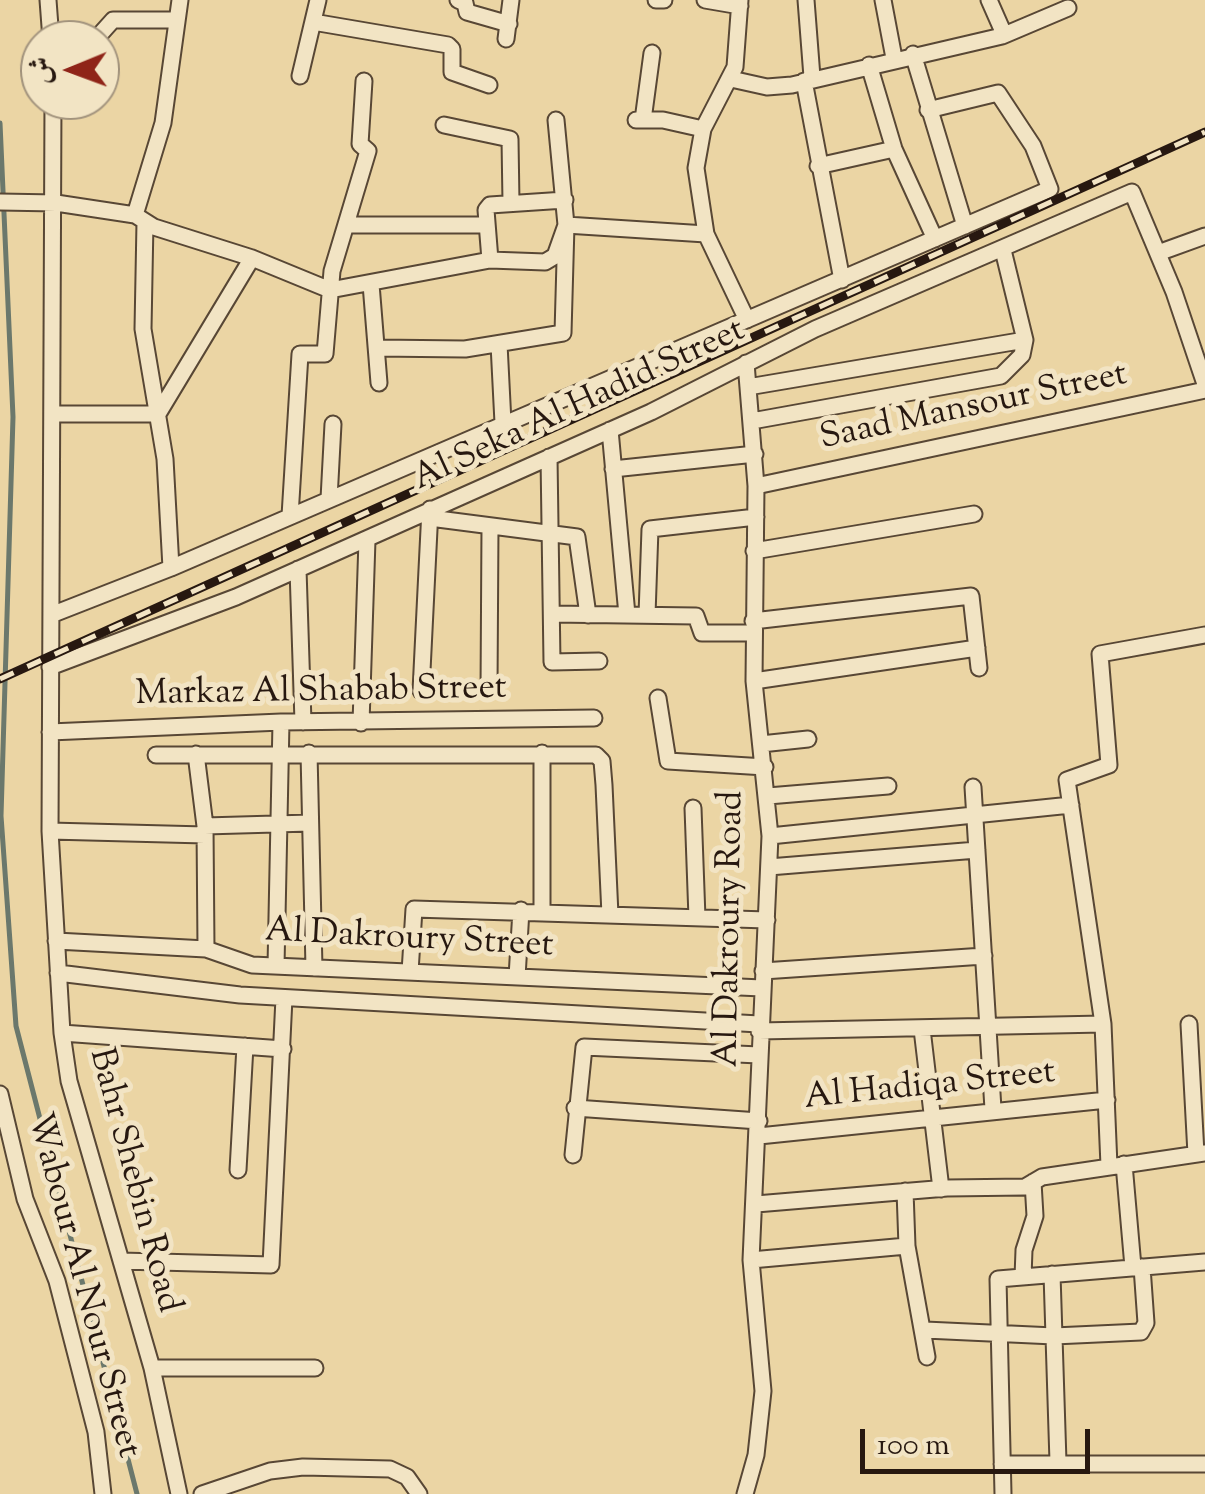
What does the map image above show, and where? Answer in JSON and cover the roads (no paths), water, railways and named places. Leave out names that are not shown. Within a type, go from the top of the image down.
[{"type":"street","points":[[170,568],[158,414],[143,329],[140,219],[163,123],[180,0]]},
{"type":"street","points":[[300,76],[318,0]]},
{"type":"street","points":[[458,0],[465,3],[467,12],[508,32],[511,0]]},
{"type":"street","points":[[656,0],[664,0]]},
{"type":"street","points":[[704,0],[740,3],[739,52],[731,78],[704,129],[696,168],[706,234],[747,320]]},
{"type":"street","points":[[806,0],[808,79],[818,166],[842,280]]},
{"type":"street","points":[[883,0],[894,58]]},
{"type":"street","points":[[990,0],[1004,34]]},
{"type":"street","points":[[731,78],[767,87],[808,79],[1004,34],[1068,8]]},
{"type":"street","points":[[120,20],[177,20]]},
{"type":"street","points":[[313,22],[448,45],[452,49],[452,72],[490,86]]},
{"type":"street","points":[[652,53],[639,120],[704,129]]},
{"type":"street","points":[[913,54],[965,226]]},
{"type":"street","points":[[869,65],[894,149],[935,239]]},
{"type":"street","points":[[290,516],[300,354],[325,354],[330,290],[368,151],[360,144],[364,81]]},
{"type":"street","name":"Al Seka Al Hadid Street","points":[[51,615],[170,568],[1049,190],[1032,146],[998,93],[928,110]]},
{"type":"street","name":"Bahr Shebin Road","points":[[54,120],[50,831],[62,1032],[69,1081],[152,1368],[179,1494]]},
{"type":"street","points":[[377,348],[428,352],[558,336],[566,328],[565,200],[556,120]]},
{"type":"street","points":[[444,126],[510,139],[511,203]]},
{"type":"street","points":[[818,166],[894,149]]},
{"type":"street","name":"Al Seka Al Hadid Street","points":[[50,668],[430,514],[746,363],[1132,192],[1158,253]]},
{"type":"street","points":[[490,260],[490,205],[565,200]]},
{"type":"street","points":[[0,202],[56,203],[140,219],[330,290],[490,260],[550,260],[566,225]]},
{"type":"street","points":[[346,225],[487,224]]},
{"type":"street","points":[[566,225],[706,234]]},
{"type":"street","points":[[1205,236],[1158,253],[1205,387]]},
{"type":"street","points":[[752,421],[1001,376],[1022,355],[1025,340],[1003,250]]},
{"type":"street","points":[[158,414],[252,258]]},
{"type":"street","points":[[370,284],[378,383]]},
{"type":"street","points":[[748,387],[1025,340]]},
{"type":"street","points":[[498,344],[503,422]]},
{"type":"street","name":"Al Dakroury Road","points":[[745,1494],[756,1456],[763,1390],[752,1260],[770,836],[754,681],[756,486],[746,363]]},
{"type":"street","name":"Saad Mansour Street","points":[[756,486],[1205,387]]},
{"type":"street","points":[[55,414],[158,414]]},
{"type":"street","points":[[329,499],[333,424]]},
{"type":"street","points":[[610,430],[627,615]]},
{"type":"street","points":[[614,468],[755,454]]},
{"type":"street","points":[[550,457],[552,662],[599,661]]},
{"type":"street","points":[[420,691],[430,514],[578,538],[588,614]]},
{"type":"street","points":[[754,551],[974,514]]},
{"type":"street","points":[[647,615],[650,529],[756,517]]},
{"type":"street","points":[[489,690],[490,526]]},
{"type":"street","points":[[361,722],[366,540]]},
{"type":"street","points":[[298,570],[303,722]]},
{"type":"street","points":[[553,614],[697,616],[702,633],[971,596],[978,668]]},
{"type":"street","points":[[925,1330],[1054,1336],[1144,1331],[1137,1267],[1107,1100],[1103,1024],[1068,778],[1109,765],[1100,654],[1205,635]]},
{"type":"street","points":[[754,681],[978,648]]},
{"type":"street","points":[[658,698],[668,761],[765,767]]},
{"type":"street","name":"Markaz Al Shabab Street","points":[[50,732],[281,722],[594,718]]},
{"type":"street","points":[[276,966],[281,722]]},
{"type":"street","points":[[761,744],[808,739]]},
{"type":"street","points":[[309,753],[314,968]]},
{"type":"street","points":[[196,754],[205,831],[206,949]]},
{"type":"street","points":[[542,754],[542,911]]},
{"type":"street","points":[[156,755],[596,755],[602,762],[610,914]]},
{"type":"street","points":[[768,796],[888,786]]},
{"type":"street","points":[[973,787],[994,1109]]},
{"type":"street","points":[[770,836],[1070,805]]},
{"type":"street","points":[[693,808],[697,918]]},
{"type":"street","points":[[50,831],[205,831],[310,823]]},
{"type":"street","points":[[769,867],[977,850]]},
{"type":"street","points":[[410,972],[413,910],[521,910],[767,920]]},
{"type":"street","points":[[517,977],[521,910]]},
{"type":"street","name":"Al Dakroury Street","points":[[56,941],[206,949],[228,953],[249,964],[517,977],[762,980],[984,956]]},
{"type":"street","points":[[58,974],[284,998],[476,1007],[759,1028],[1103,1024]]},
{"type":"street","points":[[476,1007],[478,975]]},
{"type":"street","points":[[121,1261],[271,1265],[281,1126],[284,998]]},
{"type":"street","points":[[756,1204],[940,1188],[1025,1187],[1033,1182],[1117,1165],[1201,1154],[1190,1024]]},
{"type":"street","points":[[922,1029],[940,1188]]},
{"type":"street","points":[[62,1032],[283,1048]]},
{"type":"street","points":[[573,1155],[580,1050],[590,1045],[758,1055]]},
{"type":"street","points":[[238,1170],[245,1046]]},
{"type":"street","name":"Wabour Al Nour Street","points":[[0,1094],[25,1200],[62,1300],[96,1432],[104,1494]]},
{"type":"street","name":"Al Hadiqa Street","points":[[575,1108],[759,1128],[1107,1100]]},
{"type":"street","points":[[1023,1276],[1024,1250],[1035,1216],[1033,1182]]},
{"type":"street","points":[[905,1191],[907,1246],[927,1357]]},
{"type":"street","points":[[752,1260],[907,1246]]},
{"type":"street","points":[[1003,1494],[996,1284],[1001,1278],[1205,1262]]},
{"type":"street","points":[[1052,1274],[1058,1462]]},
{"type":"street","points":[[152,1368],[315,1368]]},
{"type":"street","points":[[1002,1464],[1205,1464]]},
{"type":"street","points":[[202,1494],[270,1470],[302,1467],[390,1469],[407,1478],[419,1494]]},
{"type":"waterway","points":[[0,123],[13,417],[1,816],[16,1026],[137,1494]]},
{"type":"railway","points":[[0,679],[1205,132]]}]
